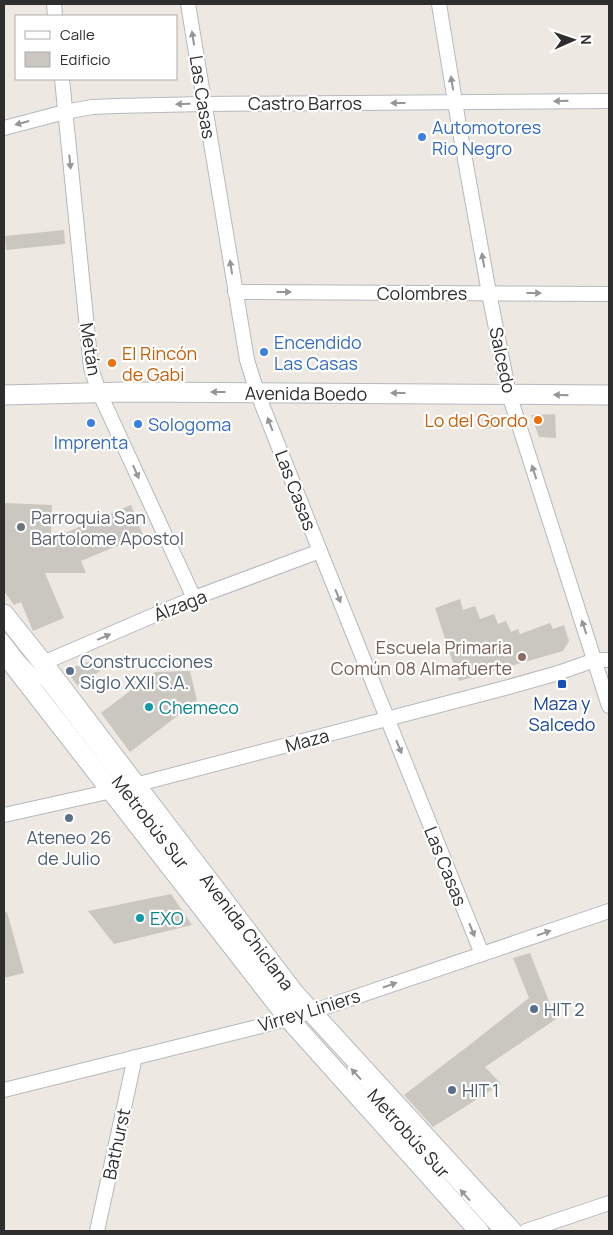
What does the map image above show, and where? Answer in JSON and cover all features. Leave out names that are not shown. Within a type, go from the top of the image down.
[{"type":"main road","name":"Avenida Boedo","points":[[4,395],[99,392],[258,392],[609,396]]},
{"type":"main road","name":"Avenida Chiclana","points":[[4,614],[43,663],[124,788],[166,862],[302,1016],[479,1231]]},
{"type":"main road","name":"Avenida Chiclana","points":[[4,653],[124,788]]},
{"type":"main road","name":"Avenida Chiclana","points":[[302,1016],[512,1231]]},
{"type":"street","name":"Las Casas","points":[[188,4],[247,360],[320,551],[482,954]]},
{"type":"street","name":"Salcedo","points":[[439,4],[489,293],[509,394],[609,706]]},
{"type":"street","name":"Metán","points":[[62,80],[91,368],[99,392],[194,598]]},
{"type":"street","name":"Castro Barros","points":[[4,128],[92,107],[204,104],[609,101]]},
{"type":"street","name":"Colombres","points":[[235,292],[609,294]]},
{"type":"street","name":"Álzaga","points":[[43,663],[194,598],[320,551]]},
{"type":"street","name":"Maza","points":[[4,816],[124,788],[388,719],[532,680],[595,660],[609,660]]},
{"type":"street","name":"Virrey Liniers","points":[[4,1090],[302,1016],[609,911]]},
{"type":"street","name":"Bathurst","points":[[97,1231],[135,1057]]},
{"type":"street","points":[[526,1231],[609,1203]]},
{"type":"lane","name":"Metrobús Sur","points":[[4,637],[21,659],[46,685],[124,788]]},
{"type":"lane","name":"Metrobús Sur","points":[[344,1061],[497,1231]]},
{"type":"building","points":[[64,230],[65,244],[6,250],[5,236]]},
{"type":"building","points":[[477,414],[494,415],[498,417],[503,425],[483,430]]},
{"type":"building","points":[[555,414],[556,438],[539,437],[531,415]]},
{"type":"building","points":[[4,503],[52,505],[51,539],[131,505],[143,535],[81,561],[86,573],[45,573],[64,618],[33,631],[21,602],[14,605],[4,591]]},
{"type":"building","points":[[460,599],[463,610],[475,606],[480,619],[494,614],[498,624],[506,621],[511,632],[518,629],[520,634],[550,623],[553,629],[564,625],[569,641],[563,651],[459,681],[435,608]]},
{"type":"building","points":[[96,659],[100,671],[79,688],[66,670]]},
{"type":"building","name":"Chemeco","points":[[190,671],[197,701],[130,752],[101,713],[155,672]]},
{"type":"building","name":"EXO","points":[[171,894],[192,925],[114,944],[88,911]]},
{"type":"building","points":[[4,912],[7,912],[24,973],[4,978]]},
{"type":"building","points":[[530,953],[556,1019],[485,1067],[501,1084],[433,1127],[404,1095],[529,998],[513,958]]},
{"type":"place","name":"Automotores Rio Negro","points":[[422,137]]},
{"type":"place","name":"Encendido Las Casas","points":[[264,352]]},
{"type":"place","name":"El Rincón de Gabi","points":[[112,363]]},
{"type":"place","name":"Lo del Gordo","points":[[538,420]]},
{"type":"place","name":"Imprenta","points":[[91,423]]},
{"type":"place","name":"Sologoma","points":[[138,424]]},
{"type":"place","name":"Parroquia San Bartolome Apostol","points":[[21,527]]},
{"type":"place","name":"Escuela Primaria Común 08 Almafuerte","points":[[522,657]]},
{"type":"place","name":"Construcciones Siglo XXII S.A.","points":[[70,671]]},
{"type":"place","name":"Maza y Salcedo","points":[[562,684]]},
{"type":"place","name":"Chemeco","points":[[149,707]]},
{"type":"place","name":"Ateneo 26 de Julio","points":[[69,818]]},
{"type":"place","name":"EXO","points":[[140,918]]},
{"type":"place","name":"HIT 2","points":[[534,1009]]},
{"type":"place","name":"HIT 1","points":[[452,1090]]}]
